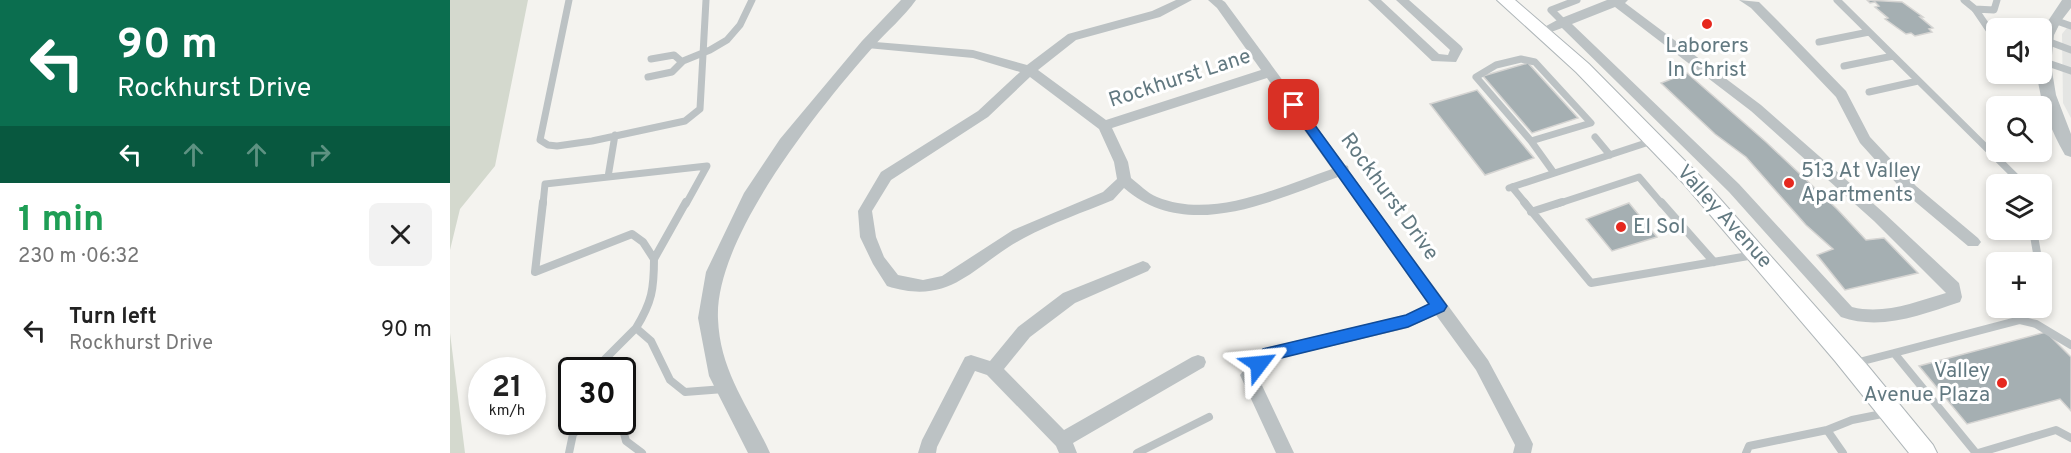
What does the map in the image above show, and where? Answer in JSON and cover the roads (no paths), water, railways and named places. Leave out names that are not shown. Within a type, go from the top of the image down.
[{"type":"main road","name":"Valley Avenue","points":[[1505,0],[1543,32],[1653,140],[1722,212],[1852,364],[1924,453]]},
{"type":"street","points":[[759,453],[719,376],[708,318],[715,272],[750,198],[786,143],[867,44],[909,0]]},
{"type":"street","points":[[1124,180],[1108,196],[1018,234],[946,282],[923,286],[893,281],[878,260],[868,237],[865,211],[886,176],[983,114],[1029,70],[1072,38],[1156,14],[1186,0]]},
{"type":"street","name":"Rockhurst Drive","points":[[1214,0],[1221,6],[1343,170],[1482,365],[1524,444],[1522,453]]},
{"type":"street","points":[[1374,0],[1436,58],[1452,59],[1457,49],[1402,0]]},
{"type":"street","points":[[1745,0],[1755,5],[1841,94],[1865,140],[1911,190],[1973,242]]},
{"type":"street","points":[[2052,26],[2070,0]]},
{"type":"street","points":[[1543,32],[1563,22],[1618,1],[1756,108],[1896,233],[1953,288],[1954,297],[1881,317],[1862,318],[1847,312],[1734,188],[1563,22]]},
{"type":"street","points":[[867,44],[973,54],[1029,70],[1104,126],[1121,162],[1124,180],[1152,202],[1189,210],[1215,210],[1242,205],[1343,170]]},
{"type":"street","name":"Rockhurst Lane","points":[[1104,126],[1270,72]]},
{"type":"street","points":[[2047,84],[2053,115],[2065,129],[2071,151]]},
{"type":"street","points":[[993,369],[1024,332],[1069,298],[1143,267]]},
{"type":"street","points":[[1285,453],[1249,375],[1268,354],[1408,321],[1439,306]]},
{"type":"street","points":[[927,453],[928,446],[971,362],[993,369],[1065,446],[1198,362]]},
{"type":"lane","points":[[569,0],[540,140],[549,146],[562,146],[692,117],[700,109],[706,0]]},
{"type":"lane","points":[[648,77],[673,71],[681,61],[704,55],[732,36],[743,22],[752,0]]},
{"type":"lane","points":[[1563,22],[1551,10],[1577,0]]},
{"type":"lane","points":[[1837,0],[2013,174]]},
{"type":"lane","points":[[1964,0],[1975,9],[1986,25]]},
{"type":"lane","points":[[1975,9],[1994,10],[1997,0]]},
{"type":"lane","points":[[2054,20],[2071,27]]},
{"type":"lane","points":[[1819,42],[1869,32]]},
{"type":"lane","points":[[2052,43],[2071,50]]},
{"type":"lane","points":[[651,59],[674,55],[681,61]]},
{"type":"lane","points":[[1845,66],[1893,56]]},
{"type":"lane","points":[[1530,141],[1591,123],[1530,59],[1518,59],[1485,69],[1476,77],[1554,173]]},
{"type":"lane","points":[[2052,64],[2071,71]]},
{"type":"lane","points":[[1869,92],[1918,81]]},
{"type":"lane","points":[[608,177],[615,135]]},
{"type":"lane","points":[[1595,137],[1610,155]]},
{"type":"lane","points":[[1653,140],[1509,188],[1591,283],[1758,254]]},
{"type":"lane","points":[[607,357],[636,328],[650,305],[654,285],[654,259],[707,166],[545,184],[535,272],[632,234],[644,242],[654,259]]},
{"type":"lane","points":[[1532,212],[1641,178],[1714,262]]},
{"type":"lane","points":[[1852,364],[2020,320],[2036,324],[2071,345]]},
{"type":"lane","points":[[636,328],[651,341],[670,380],[685,392],[726,389]]},
{"type":"lane","points":[[1894,353],[1977,453],[2056,430],[2071,438]]},
{"type":"lane","points":[[1746,453],[1749,446],[1827,430],[1852,420],[1892,412]]},
{"type":"lane","points":[[1137,453],[1209,417]]},
{"type":"lane","points":[[1827,430],[1843,453]]},
{"type":"lane","points":[[569,453],[573,435]]},
{"type":"lane","points":[[624,435],[626,441],[642,453]]},
{"type":"place","name":"Laborers In Christ","points":[[1707,24]]},
{"type":"place","name":"513 At Valley Apartments","points":[[1789,183]]},
{"type":"place","name":"El Sol","points":[[1621,227]]},
{"type":"place","name":"Valley Avenue Plaza","points":[[2002,383]]}]
